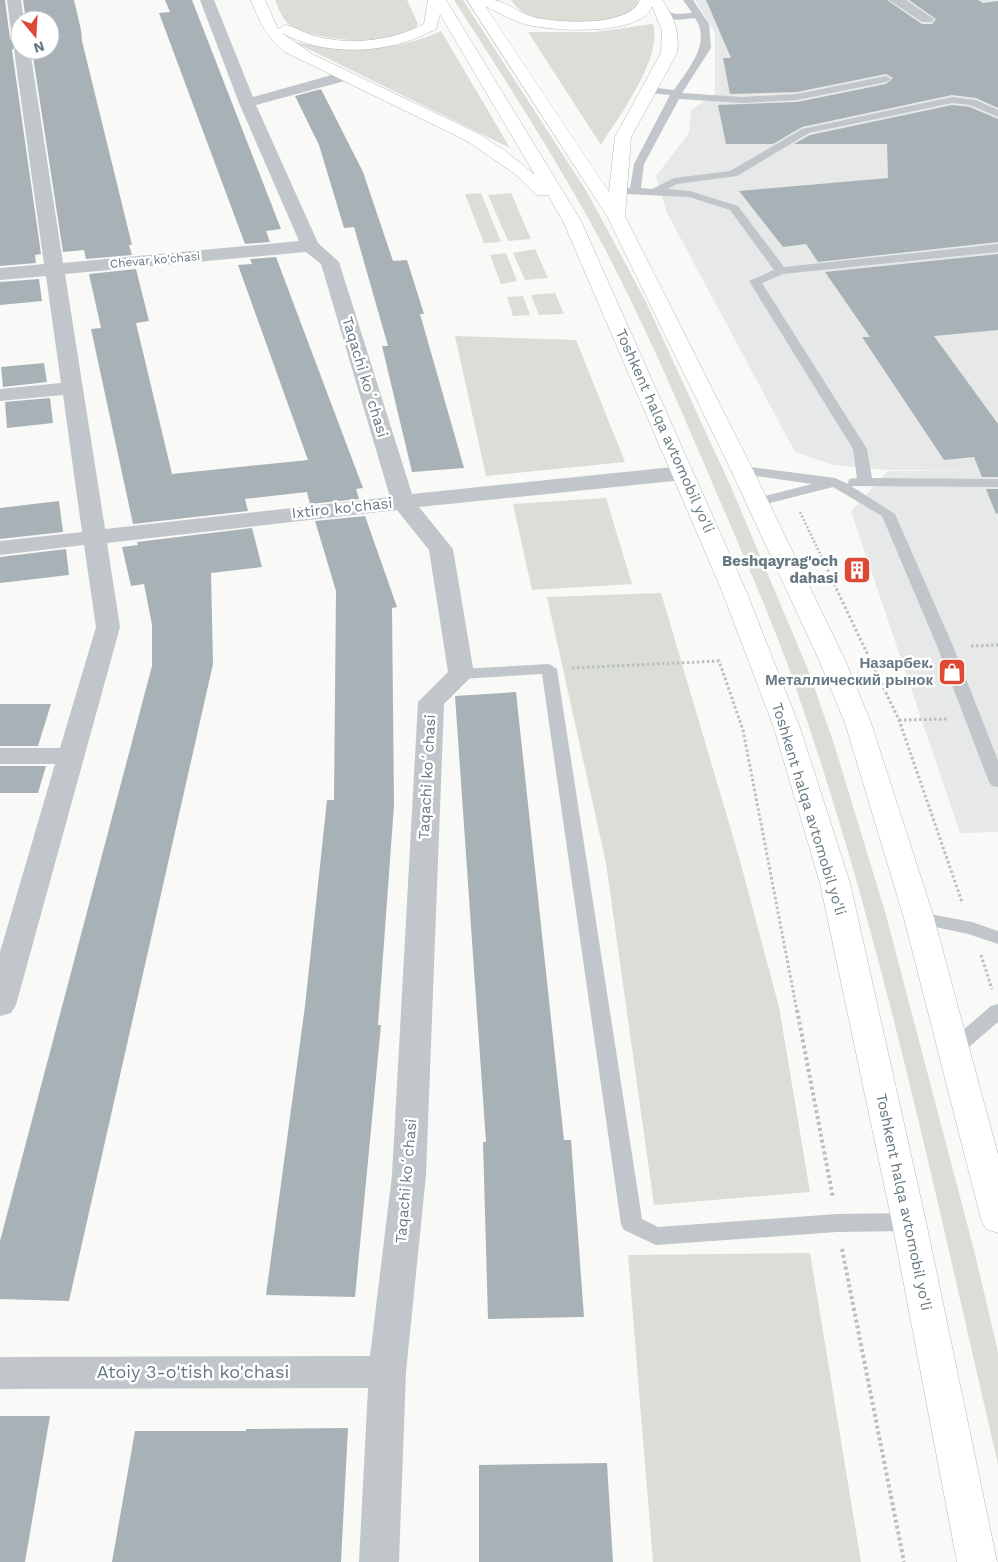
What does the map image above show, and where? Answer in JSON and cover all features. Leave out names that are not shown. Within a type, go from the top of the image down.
[{"type":"highway","points":[[258,0],[264,17],[278,38],[300,54],[489,145],[530,177],[572,220]]},
{"type":"highway","points":[[267,0],[276,19],[288,31],[318,42],[348,44],[393,41],[425,30],[431,26],[435,0]]},
{"type":"highway","name":"Toshkent halqa avtomobil yo'li","points":[[439,0],[572,220],[734,591],[787,728],[835,883],[909,1222],[977,1562]]},
{"type":"highway","points":[[474,0],[616,216],[758,502],[832,660],[858,723],[919,918],[955,1048],[998,1219]]},
{"type":"highway","points":[[484,0],[530,20],[580,26],[607,24],[628,19],[641,12],[647,5],[647,0]]},
{"type":"highway","points":[[616,216],[627,191],[623,137],[669,53],[672,38],[665,14],[654,0]]},
{"type":"street","name":"Taqachi koʻchasi","points":[[207,0],[247,103],[310,246],[330,262],[403,502],[441,549],[462,674],[450,682],[431,702],[409,1175],[387,1372],[379,1562]]},
{"type":"street","points":[[896,0],[927,20]]},
{"type":"street","points":[[0,10],[15,4]]},
{"type":"street","points":[[1,1000],[108,627],[74,388],[54,269],[23,60]]},
{"type":"street","points":[[247,103],[346,76]]},
{"type":"street","name":"Chevar ko'chasi","points":[[0,274],[310,246]]},
{"type":"street","points":[[0,396],[74,388]]},
{"type":"street","name":"Ixtiro ko'chasi","points":[[0,548],[403,502],[684,473]]},
{"type":"street","points":[[0,756],[71,756]]},
{"type":"street","name":"Atoiy 3-o'tish ko'chasi","points":[[0,1372],[387,1372]]},
{"type":"lane","points":[[688,0],[704,24],[706,48],[676,95],[639,164],[627,191],[690,194],[734,208],[781,271]]},
{"type":"lane","points":[[665,14],[676,17],[698,15]]},
{"type":"lane","points":[[649,90],[724,100],[797,97],[886,78]]},
{"type":"lane","points":[[654,192],[674,181],[733,174],[806,131],[952,100],[972,102],[998,114]]},
{"type":"lane","points":[[865,482],[860,449],[755,281],[781,271],[998,248]]},
{"type":"lane","points":[[742,470],[835,482],[998,483]]},
{"type":"lane","points":[[758,502],[835,482],[888,514],[945,646],[998,782]]},
{"type":"lane","points":[[462,674],[549,670],[632,1224],[656,1236],[837,1223],[909,1222]]},
{"type":"lane","points":[[919,918],[972,928],[998,938]]},
{"type":"lane","points":[[955,1048],[997,1004]]},
{"type":"path","points":[[791,493],[899,720],[997,1004]]},
{"type":"path","points":[[549,670],[719,661],[743,730],[904,1562]]},
{"type":"path","points":[[899,720],[937,719]]},
{"type":"shaded area","points":[[275,0],[407,0],[418,24],[409,32],[377,40],[337,39],[318,36],[288,24]]},
{"type":"shaded area","points":[[454,0],[463,0],[587,192],[645,300],[731,487],[809,672],[834,744],[886,915],[975,1254],[998,1352],[998,1464],[906,1067],[880,968],[824,773],[784,654],[675,396],[615,268],[546,146]]},
{"type":"shaded area","points":[[511,0],[638,0],[638,2],[632,11],[621,17],[608,21],[576,23],[532,17],[522,11]]},
{"type":"shaded area","points":[[695,0],[998,0],[998,470],[887,470],[833,465],[795,452],[667,213],[656,176],[689,133],[691,110],[715,94],[715,33]]},
{"type":"shaded area","points":[[653,24],[652,53],[646,70],[628,103],[601,145],[528,32],[595,32]]},
{"type":"shaded area","points":[[441,31],[510,148],[294,42],[331,47],[387,47],[423,38]]},
{"type":"shaded area","points":[[481,193],[501,242],[484,243],[465,194]]},
{"type":"shaded area","points":[[511,193],[531,239],[508,241],[488,195]]},
{"type":"shaded area","points":[[535,249],[548,278],[525,280],[513,253]]},
{"type":"shaded area","points":[[506,253],[517,281],[501,284],[490,255]]},
{"type":"shaded area","points":[[555,293],[564,314],[539,315],[531,295]]},
{"type":"shaded area","points":[[523,296],[530,315],[513,316],[507,297]]},
{"type":"shaded area","points":[[455,336],[576,340],[625,462],[486,476]]},
{"type":"shaded area","name":"Назарбек. Металлический рынок","points":[[998,470],[998,832],[960,833],[851,511],[888,471]]},
{"type":"shaded area","points":[[606,498],[632,584],[532,590],[513,504]]},
{"type":"shaded area","points":[[661,593],[739,857],[779,1007],[810,1192],[654,1205],[606,863],[547,597]]},
{"type":"shaded area","points":[[810,1253],[861,1562],[653,1562],[628,1255]]},
{"type":"building","points":[[0,0],[5,0],[10,39],[10,60],[13,60],[41,254],[35,255],[36,263],[0,266]]},
{"type":"building","points":[[23,0],[74,0],[82,41],[132,245],[129,245],[132,255],[86,259],[84,250],[63,252],[34,60],[60,60],[60,10],[24,10]]},
{"type":"building","points":[[165,0],[192,0],[281,229],[266,231],[270,242],[245,244],[159,13],[170,12]]},
{"type":"building","points":[[706,0],[887,0],[922,24],[932,24],[936,19],[909,0],[978,0],[983,3],[998,1],[998,108],[976,98],[952,95],[802,127],[773,144],[726,144],[718,105],[797,102],[886,84],[893,78],[886,74],[797,92],[730,94],[723,58],[731,58]]},
{"type":"building","points":[[321,89],[363,172],[393,261],[407,260],[424,314],[420,314],[464,468],[412,472],[382,346],[388,346],[354,227],[344,228],[319,145],[295,96]]},
{"type":"building","points":[[952,105],[970,107],[998,119],[998,242],[818,262],[806,244],[783,247],[739,191],[888,178],[887,144],[794,144],[810,135]]},
{"type":"building","points":[[998,254],[998,330],[934,336],[998,424],[998,477],[982,477],[974,457],[944,460],[862,337],[870,337],[825,272]]},
{"type":"building","points":[[276,257],[363,488],[356,489],[359,499],[310,504],[307,492],[245,499],[248,511],[133,524],[91,329],[101,328],[89,274],[136,269],[149,321],[136,323],[172,474],[308,460],[238,265],[252,264],[250,259]]},
{"type":"building","points":[[39,279],[42,301],[0,305],[0,282]]},
{"type":"building","points":[[44,363],[47,382],[3,387],[1,367]]},
{"type":"building","points":[[50,398],[53,423],[7,428],[5,402]]},
{"type":"building","points":[[986,489],[998,489],[998,513],[996,514]]},
{"type":"building","points":[[59,501],[63,532],[0,539],[0,508]]},
{"type":"building","points":[[365,516],[397,607],[392,608],[394,805],[378,1025],[381,1025],[355,1297],[266,1295],[305,1006],[327,800],[334,800],[336,591],[315,521]]},
{"type":"building","points":[[252,528],[262,567],[211,573],[213,664],[69,1301],[0,1299],[0,1241],[152,666],[152,625],[144,584],[131,586],[122,547],[138,545],[137,542]]},
{"type":"building","points":[[66,549],[69,575],[0,583],[0,557]]},
{"type":"building","points":[[516,692],[564,1140],[571,1140],[584,1317],[488,1319],[483,1142],[486,1142],[455,696]]},
{"type":"building","points":[[0,704],[51,704],[38,746],[0,746]]},
{"type":"building","points":[[0,766],[46,766],[38,793],[0,793]]},
{"type":"building","points":[[0,1416],[50,1416],[25,1562],[0,1562]]},
{"type":"building","points":[[348,1428],[341,1562],[112,1562],[135,1431],[246,1431],[246,1429]]},
{"type":"building","points":[[607,1463],[613,1562],[479,1562],[479,1465]]},
{"type":"place","name":"Beshqayrag'och dahasi","points":[[857,570]]},
{"type":"place","name":"Назарбек. Металлический рынок","points":[[952,672]]}]
